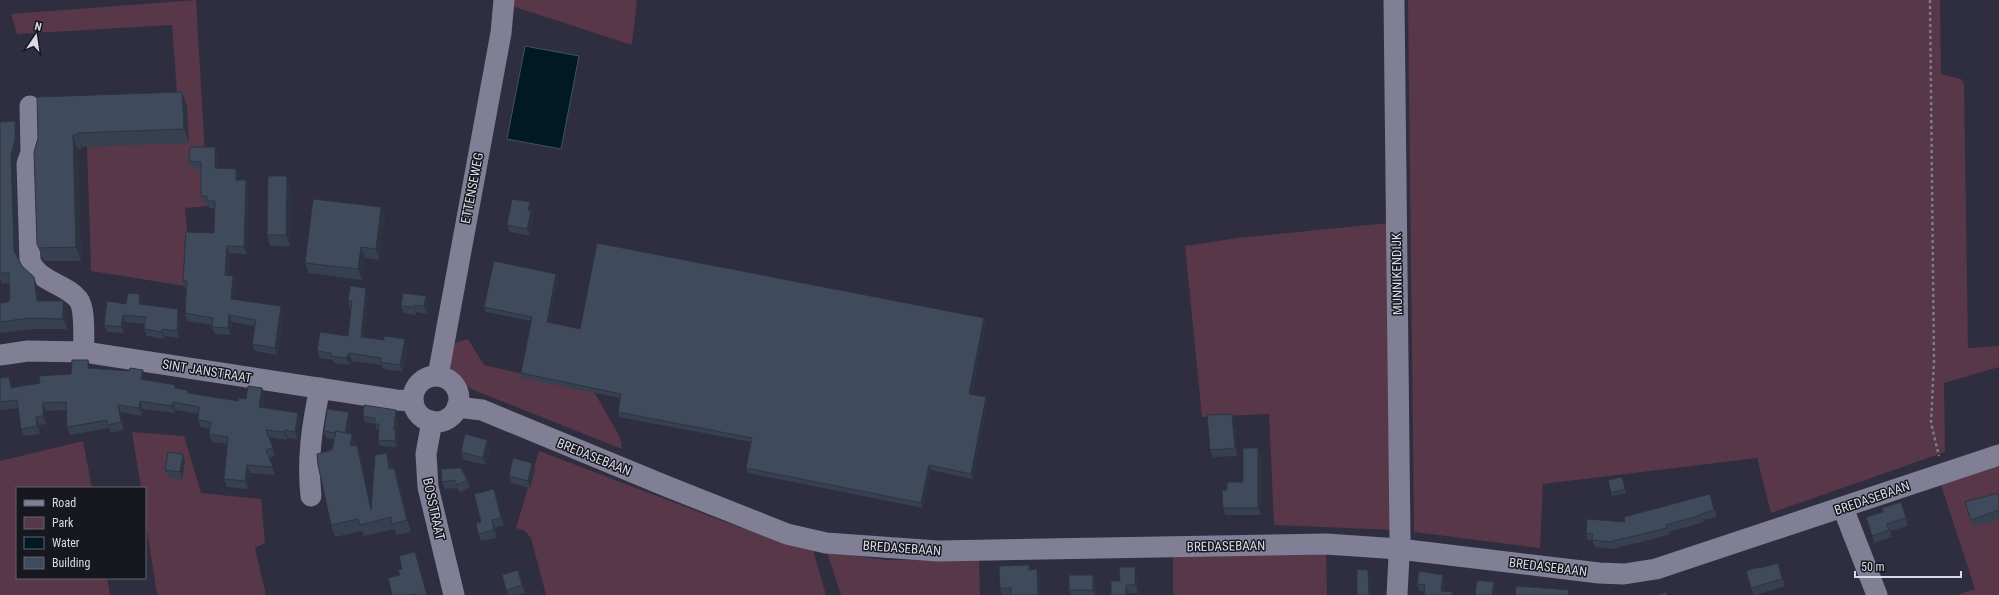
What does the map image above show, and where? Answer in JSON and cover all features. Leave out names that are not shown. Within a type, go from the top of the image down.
[{"type":"street","name":"ETTENSEWEG","points":[[438,376],[501,33],[504,0]]},
{"type":"street","name":"MUNNIKENDIJK","points":[[1394,0],[1399,549],[1398,595]]},
{"type":"street","points":[[30,106],[31,152],[27,164],[30,261],[34,269],[79,300],[82,310],[84,352]]},
{"type":"street","name":"SINT JANSTRAAT","points":[[0,355],[28,351],[84,352],[413,401]]},
{"type":"street","points":[[438,376],[447,379],[454,385],[458,394],[457,407],[451,416],[443,421],[432,421],[423,418],[416,410],[413,401],[414,391],[426,378],[438,376]]},
{"type":"street","points":[[311,496],[308,473],[309,454],[320,388]]},
{"type":"street","name":"BREDASEBAAN","points":[[457,407],[482,410],[787,534],[826,543],[938,551],[1326,544],[1399,549],[1599,573],[1624,574],[1656,569],[1843,508],[1999,454]]},
{"type":"street","name":"BOSSTRAAT","points":[[432,421],[426,454],[428,487],[454,595]]},
{"type":"street","points":[[1843,508],[1877,595]]},
{"type":"path","points":[[1930,0],[1934,361],[1931,423],[1944,473]]},
{"type":"green space","points":[[196,0],[208,206],[185,208],[188,240],[185,286],[91,271],[87,146],[178,107],[172,25],[17,34],[11,14]]},
{"type":"green space","points":[[513,0],[637,0],[632,45],[512,6]]},
{"type":"green space","points":[[1408,0],[1940,0],[1941,74],[1961,79],[1964,84],[1968,348],[1999,346],[1999,367],[1944,383],[1945,452],[1771,513],[1757,458],[1543,484],[1540,548],[1414,532]]},
{"type":"green space","points":[[1389,223],[1394,530],[1274,525],[1269,414],[1202,417],[1185,246],[1238,238]]},
{"type":"green space","points":[[468,339],[484,365],[593,390],[620,437],[622,449],[471,389],[450,371],[452,344]]},
{"type":"green space","points":[[132,432],[184,436],[201,493],[261,499],[265,543],[255,548],[266,595],[157,595],[146,524],[146,487],[141,487]]},
{"type":"green space","points":[[83,441],[92,487],[16,487],[16,579],[107,579],[110,595],[0,595],[0,461]]},
{"type":"green space","points":[[539,451],[733,525],[813,550],[826,595],[546,595],[531,538],[525,531],[516,528]]},
{"type":"green space","points":[[1999,466],[1999,595],[1957,595],[1975,589],[1941,485]]},
{"type":"green space","points":[[827,552],[886,560],[979,560],[980,595],[841,595]]},
{"type":"green space","points":[[1326,554],[1327,595],[1173,595],[1173,556]]},
{"type":"water","points":[[525,46],[579,56],[561,149],[507,139]]},
{"type":"building","points":[[182,92],[184,129],[77,133],[77,135],[73,135],[76,247],[39,248],[37,244],[34,152],[38,138],[37,97]]},
{"type":"building","points":[[15,121],[15,140],[11,154],[14,251],[22,266],[34,277],[37,301],[63,301],[63,319],[29,318],[0,322],[0,303],[8,302],[10,299],[9,273],[0,273],[0,122]]},
{"type":"building","points":[[190,147],[215,147],[215,168],[236,169],[236,180],[246,180],[244,247],[227,246],[225,275],[233,276],[231,299],[281,306],[275,348],[252,344],[256,320],[229,315],[228,328],[212,327],[213,318],[185,313],[187,281],[183,281],[186,232],[214,233],[215,201],[207,201],[207,196],[201,196],[201,162],[189,161]]},
{"type":"building","points":[[268,176],[287,176],[286,235],[267,235]]},
{"type":"building","points":[[313,199],[381,207],[376,249],[361,247],[358,269],[305,263]]},
{"type":"building","points":[[512,199],[530,202],[528,211],[531,211],[527,229],[507,225]]},
{"type":"building","points":[[597,243],[984,318],[969,394],[986,397],[971,474],[929,465],[921,503],[746,468],[752,438],[618,412],[621,394],[521,373],[532,317],[484,307],[494,261],[556,274],[547,322],[580,329]]},
{"type":"building","points":[[350,286],[366,288],[361,337],[384,340],[384,336],[405,339],[400,365],[380,362],[381,358],[349,353],[346,358],[331,356],[331,353],[317,351],[320,332],[348,336],[352,301],[348,301]]},
{"type":"building","points":[[128,293],[140,294],[139,304],[178,309],[177,331],[162,329],[162,332],[144,329],[146,317],[123,315],[121,327],[104,325],[107,301],[126,304]]},
{"type":"building","points":[[403,293],[426,296],[424,306],[401,306]]},
{"type":"building","points":[[72,360],[88,360],[88,368],[129,371],[130,368],[143,370],[141,379],[175,385],[175,388],[188,390],[187,393],[238,401],[239,398],[246,399],[248,386],[262,388],[259,407],[298,413],[295,432],[285,430],[284,432],[266,430],[273,448],[266,450],[273,467],[247,465],[245,481],[224,479],[228,437],[209,434],[211,422],[198,420],[199,407],[173,402],[172,406],[140,401],[139,408],[118,405],[121,422],[108,425],[107,420],[67,427],[66,402],[43,403],[43,416],[36,417],[37,426],[21,429],[17,400],[0,402],[0,378],[9,377],[11,388],[40,383],[39,376],[71,374]]},
{"type":"building","points":[[364,405],[396,410],[394,430],[396,430],[395,441],[378,440],[379,424],[375,424],[375,418],[363,416]]},
{"type":"building","points":[[327,409],[349,412],[345,433],[324,431]]},
{"type":"building","points":[[1232,414],[1235,448],[1210,450],[1207,415]]},
{"type":"building","points":[[336,431],[352,434],[350,446],[357,445],[371,510],[375,455],[387,453],[389,469],[394,468],[407,520],[392,524],[391,517],[360,525],[358,519],[331,525],[317,454],[332,450]]},
{"type":"building","points":[[465,434],[487,440],[483,458],[461,452]]},
{"type":"building","points":[[1243,448],[1258,448],[1258,508],[1223,508],[1222,490],[1227,490],[1227,482],[1243,482]]},
{"type":"building","points":[[168,452],[183,454],[180,472],[165,470]]},
{"type":"building","points":[[513,458],[532,463],[528,481],[509,476]]},
{"type":"building","points":[[461,468],[467,480],[457,485],[455,480],[442,482],[441,469]]},
{"type":"building","points":[[1622,477],[1625,489],[1611,493],[1608,480]]},
{"type":"building","points":[[494,489],[501,518],[492,520],[494,530],[478,534],[476,523],[481,522],[474,494]]},
{"type":"building","points":[[1997,493],[1999,498],[1999,510],[1971,520],[1965,502]]},
{"type":"building","points":[[1710,494],[1714,510],[1666,525],[1667,528],[1609,542],[1592,540],[1593,534],[1586,533],[1587,519],[1625,522],[1624,517]]},
{"type":"building","points":[[1901,502],[1906,518],[1887,524],[1889,530],[1872,536],[1866,517],[1883,512],[1882,508]]},
{"type":"building","points":[[415,552],[427,595],[392,595],[388,578],[400,575],[398,570],[402,569],[399,556]]},
{"type":"building","points":[[1778,563],[1782,579],[1751,588],[1746,571]]},
{"type":"building","points":[[1029,565],[1029,570],[1037,569],[1038,595],[1011,595],[1011,588],[1000,588],[999,566]]},
{"type":"building","points":[[1119,567],[1135,567],[1135,585],[1126,585],[1126,595],[1111,595],[1111,581],[1120,581]]},
{"type":"building","points":[[1357,569],[1368,570],[1369,595],[1357,595]]},
{"type":"building","points":[[518,570],[522,585],[506,590],[502,575]]},
{"type":"building","points":[[1419,571],[1443,575],[1441,591],[1452,592],[1452,595],[1424,595],[1425,585],[1417,584]]},
{"type":"building","points":[[1069,575],[1093,575],[1093,590],[1069,590]]},
{"type":"building","points":[[1477,580],[1494,582],[1492,595],[1475,595]]},
{"type":"building","points":[[1516,586],[1569,590],[1568,595],[1515,595]]},
{"type":"building","points":[[1667,592],[1667,595],[1655,595]]}]
